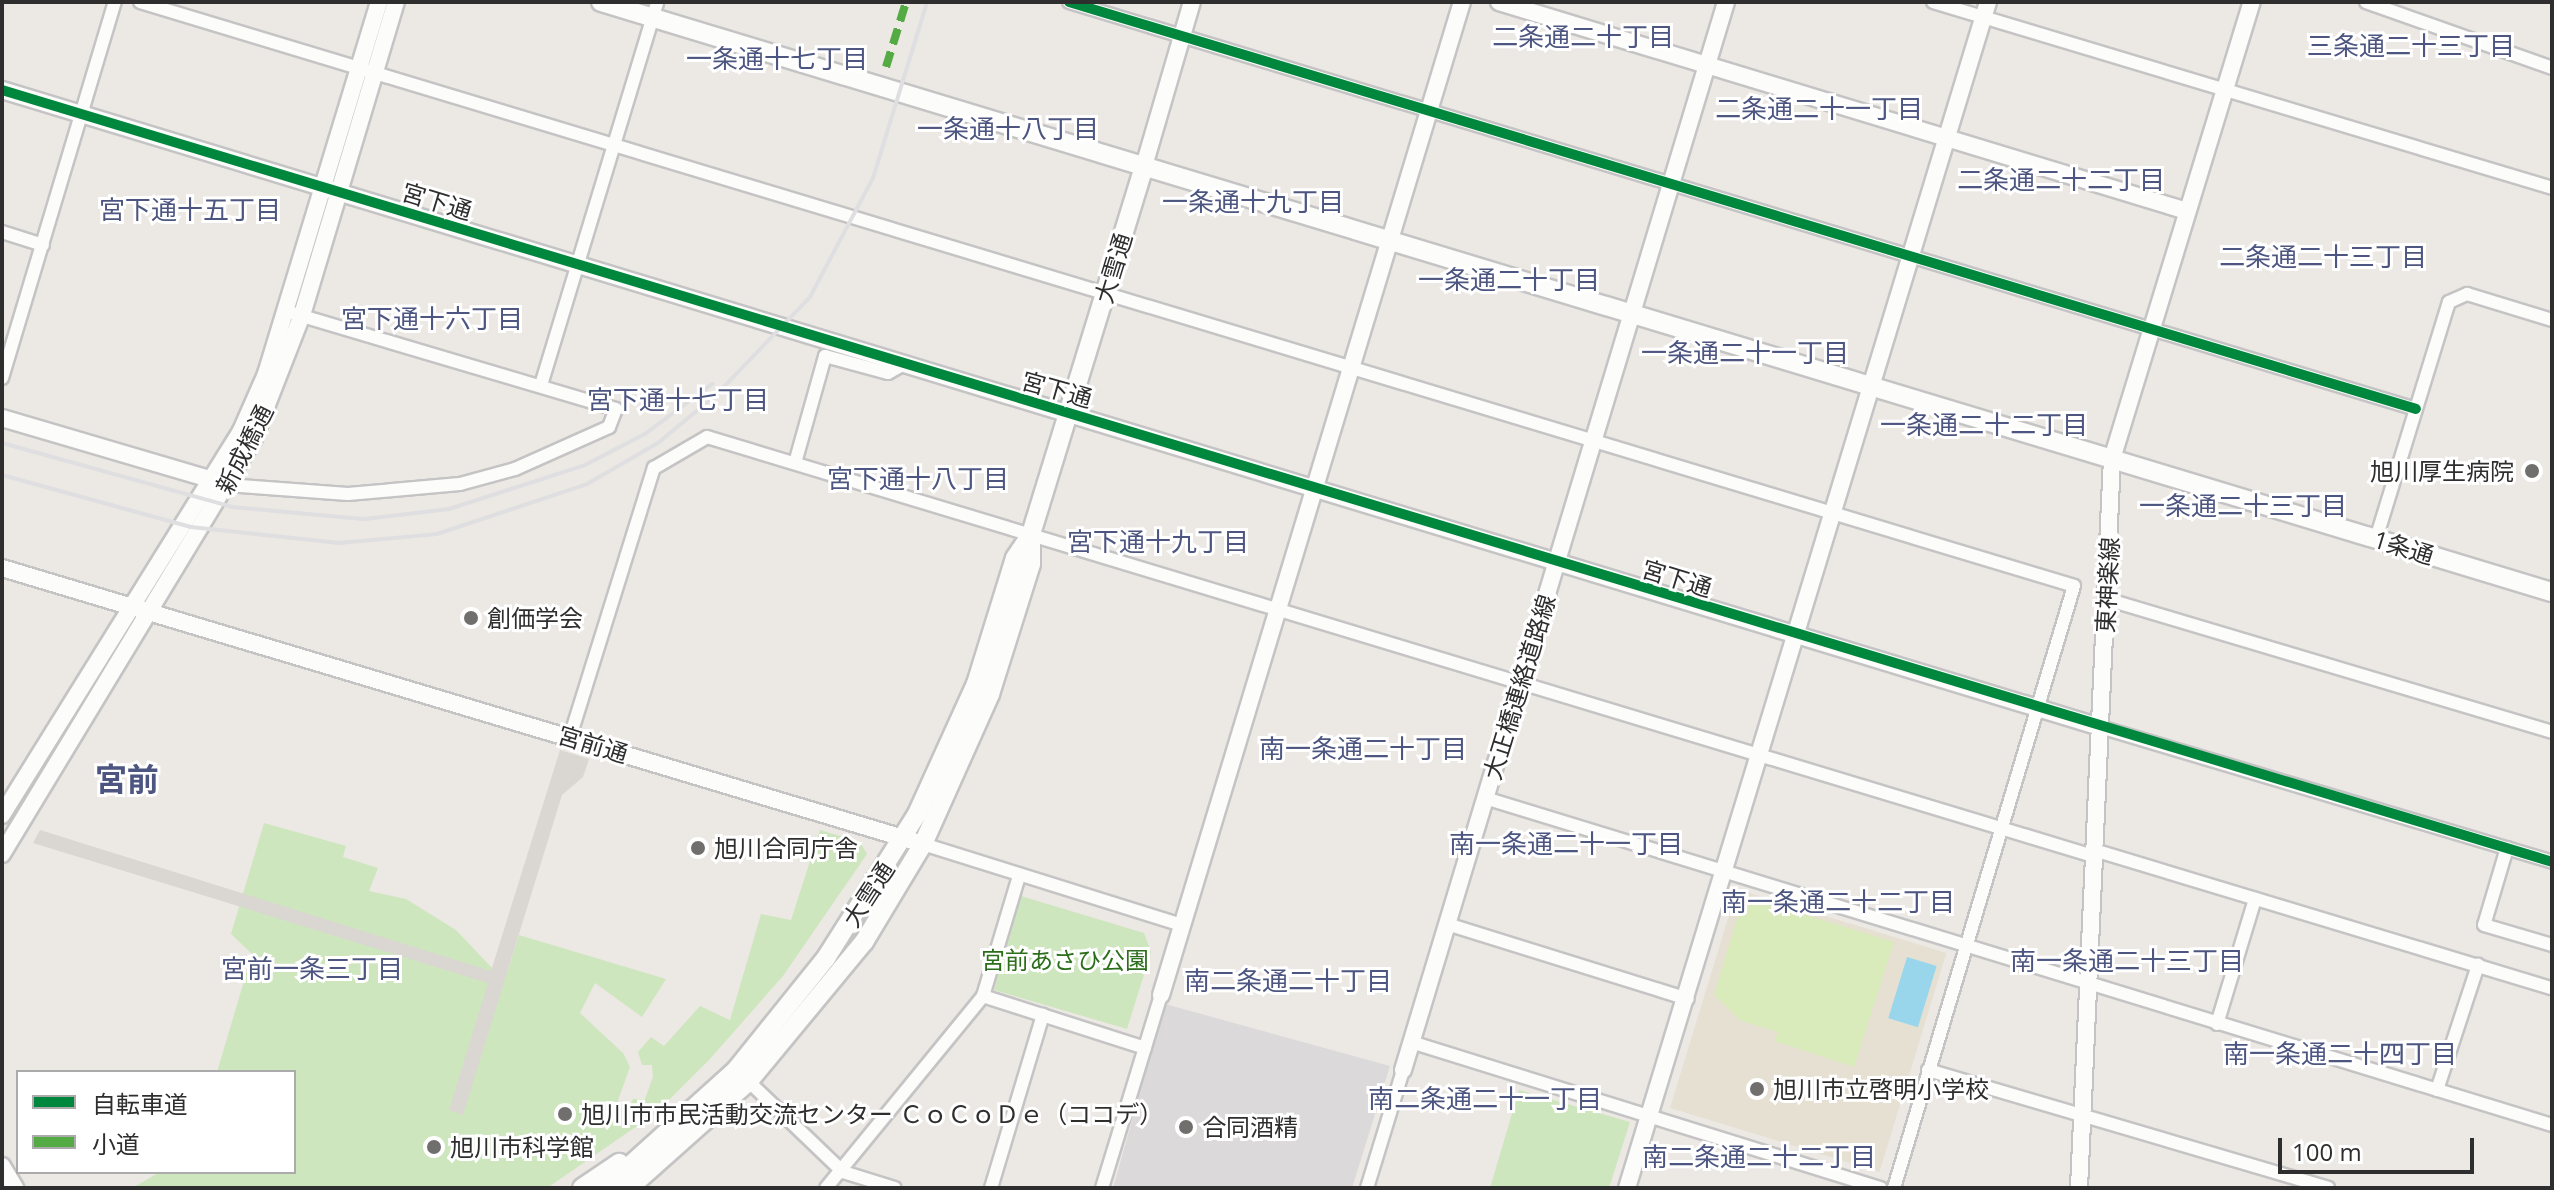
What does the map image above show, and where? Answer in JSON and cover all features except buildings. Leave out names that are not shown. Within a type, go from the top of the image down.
[{"type":"main road","name":"1条通","points":[[601,2],[654,10],[1144,166],[2552,592]]},
{"type":"main road","name":"大雪通","points":[[629,1188],[701,1129],[826,958],[904,838],[976,684],[1015,558],[1031,534],[1144,166]]},
{"type":"main road","name":"大雪通","points":[[605,1188],[737,1077],[864,942],[923,844],[990,694],[1031,564],[1031,534]]},
{"type":"main road","points":[[582,1188],[737,1077]]},
{"type":"main road","points":[[640,1188],[701,1129]]},
{"type":"street","points":[[2,378],[115,2]]},
{"type":"street","points":[[140,2],[1106,291],[2074,586],[1894,1188]]},
{"type":"street","name":"新成橋通","points":[[367,70],[379,2]]},
{"type":"street","name":"新成橋通","points":[[2,854],[151,613],[220,483],[294,313],[367,70],[396,2]]},
{"type":"street","points":[[1069,2],[2152,332],[2416,409]]},
{"type":"street","name":"大雪通","points":[[1144,166],[1192,2]]},
{"type":"street","points":[[1102,1188],[1462,2]]},
{"type":"street","points":[[1499,2],[2187,211]]},
{"type":"street","name":"大正橋連絡道路線","points":[[1367,1188],[1726,2]]},
{"type":"street","points":[[1933,2],[1986,10],[2225,90],[2552,188]]},
{"type":"street","name":"東神楽線","points":[[2079,1188],[2112,459],[2252,2]]},
{"type":"street","points":[[2366,2],[2552,68]]},
{"type":"street","points":[[541,385],[654,10]]},
{"type":"street","points":[[1627,1188],[1727,872],[1986,10]]},
{"type":"street","name":"宮下通","points":[[2,90],[2100,727]]},
{"type":"street","points":[[2,232],[43,245]]},
{"type":"street","points":[[2376,539],[2449,302],[2467,294],[2552,320]]},
{"type":"street","points":[[2,418],[220,483],[348,494],[460,484],[609,427],[616,409],[294,313]]},
{"type":"street","points":[[795,463],[825,356],[888,373],[904,364]]},
{"type":"street","points":[[570,737],[654,468],[707,437],[2000,829],[2255,899],[2552,988]]},
{"type":"street","name":"新成橋通","points":[[2,815],[134,607],[220,483]]},
{"type":"street","name":"宮前通","points":[[2,568],[904,838],[1182,925]]},
{"type":"street","points":[[2106,599],[2552,732]]},
{"type":"street","points":[[2100,727],[2552,862]]},
{"type":"street","points":[[1485,798],[2552,1125]]},
{"type":"street","points":[[2507,848],[2484,925],[2552,945]]},
{"type":"street","points":[[826,1188],[843,1172],[983,996],[1019,876]]},
{"type":"street","points":[[2217,1024],[2255,899]]},
{"type":"street","points":[[1447,924],[1688,999]]},
{"type":"street","points":[[2437,1090],[2478,965]]},
{"type":"street","points":[[983,996],[1145,1048]]},
{"type":"street","points":[[991,1188],[1043,1015]]},
{"type":"street","points":[[1411,1042],[1881,1188]]},
{"type":"street","points":[[1928,1070],[2328,1188]]},
{"type":"street","points":[[737,1077],[843,1172],[894,1188]]},
{"type":"street","points":[[2,1166],[15,1188]]},
{"type":"shaded area","points":[[560,750],[589,759],[583,777],[562,795],[463,1115],[449,1110],[488,983],[33,843],[40,830],[491,971]]},
{"type":"shaded area","points":[[1737,889],[1946,953],[1879,1172],[1670,1108]]},
{"type":"shaded area","points":[[1165,1004],[1390,1066],[1352,1188],[1113,1188]]},
{"type":"green space","points":[[264,823],[346,846],[343,857],[378,868],[369,891],[406,899],[456,930],[492,968],[507,973],[519,935],[666,979],[642,1017],[595,983],[580,1013],[623,1053],[630,1067],[617,1103],[629,1108],[633,1099],[645,1099],[653,1077],[652,1065],[642,1065],[638,1052],[651,1037],[664,1046],[700,1006],[730,1020],[761,914],[791,920],[820,830],[860,842],[867,854],[783,976],[709,1060],[656,1113],[547,1188],[132,1188],[156,1174],[296,1174],[296,1070],[218,1070],[252,954],[231,934]]},
{"type":"green space","name":"宮前あさひ公園","points":[[1021,896],[1144,933],[1151,952],[1127,1029],[994,990]]},
{"type":"green space","points":[[1744,896],[1894,942],[1854,1067],[1774,1041],[1778,1032],[1741,1021],[1714,995]]},
{"type":"green space","points":[[1519,1090],[1630,1122],[1609,1188],[1490,1188]]},
{"type":"water","points":[[1907,957],[1937,966],[1918,1027],[1888,1018]]},
{"type":"railway","points":[[2,475],[191,527],[339,543],[437,534],[587,484],[658,443],[717,394],[810,297],[873,178],[927,2]]},
{"type":"railway","points":[[2,443],[232,507],[365,519],[449,509],[585,465],[645,434],[712,384]]},
{"type":"marked path","points":[[886,67],[906,2]]},
{"type":"cycle path","points":[[1069,2],[2416,409]]},
{"type":"cycle path","points":[[2,90],[2552,862]]},
{"type":"place","name":"旭川厚生病院","points":[[2532,471]]},
{"type":"place","name":"創価学会","points":[[471,618]]},
{"type":"place","name":"旭川合同庁舎","points":[[698,848]]},
{"type":"place","name":"旭川市立啓明小学校","points":[[1757,1089]]},
{"type":"place","name":"旭川市市民活動交流センター ＣｏＣｏＤｅ（ココデ）","points":[[565,1114]]},
{"type":"place","name":"合同酒精","points":[[1186,1127]]},
{"type":"place","name":"旭川市科学館","points":[[434,1147]]},
{"type":"district","name":"二条通二十丁目","points":[[1583,37]]},
{"type":"district","name":"三条通二十三丁目","points":[[2411,46]]},
{"type":"district","name":"一条通十七丁目","points":[[777,59]]},
{"type":"district","name":"二条通二十一丁目","points":[[1819,109]]},
{"type":"district","name":"一条通十八丁目","points":[[1008,129]]},
{"type":"district","name":"二条通二十二丁目","points":[[2061,180]]},
{"type":"district","name":"一条通十九丁目","points":[[1253,202]]},
{"type":"district","name":"宮下通十五丁目","points":[[190,210]]},
{"type":"district","name":"二条通二十三丁目","points":[[2323,257]]},
{"type":"district","name":"一条通二十丁目","points":[[1509,280]]},
{"type":"district","name":"宮下通十六丁目","points":[[432,319]]},
{"type":"district","name":"一条通二十一丁目","points":[[1745,353]]},
{"type":"district","name":"宮下通十七丁目","points":[[678,400]]},
{"type":"district","name":"一条通二十二丁目","points":[[1984,425]]},
{"type":"district","name":"宮下通十八丁目","points":[[918,479]]},
{"type":"district","name":"一条通二十三丁目","points":[[2243,506]]},
{"type":"district","name":"宮下通十九丁目","points":[[1158,542]]},
{"type":"district","name":"南一条通二十丁目","points":[[1363,749]]},
{"type":"district","name":"宮前","points":[[127,779]]},
{"type":"district","name":"南一条通二十一丁目","points":[[1566,844]]},
{"type":"district","name":"南一条通二十二丁目","points":[[1838,902]]},
{"type":"district","name":"南一条通二十三丁目","points":[[2127,961]]},
{"type":"district","name":"宮前一条三丁目","points":[[312,969]]},
{"type":"district","name":"南二条通二十丁目","points":[[1288,981]]},
{"type":"district","name":"南一条通二十四丁目","points":[[2340,1054]]},
{"type":"district","name":"南二条通二十一丁目","points":[[1485,1099]]},
{"type":"district","name":"南二条通二十二丁目","points":[[1759,1157]]}]
